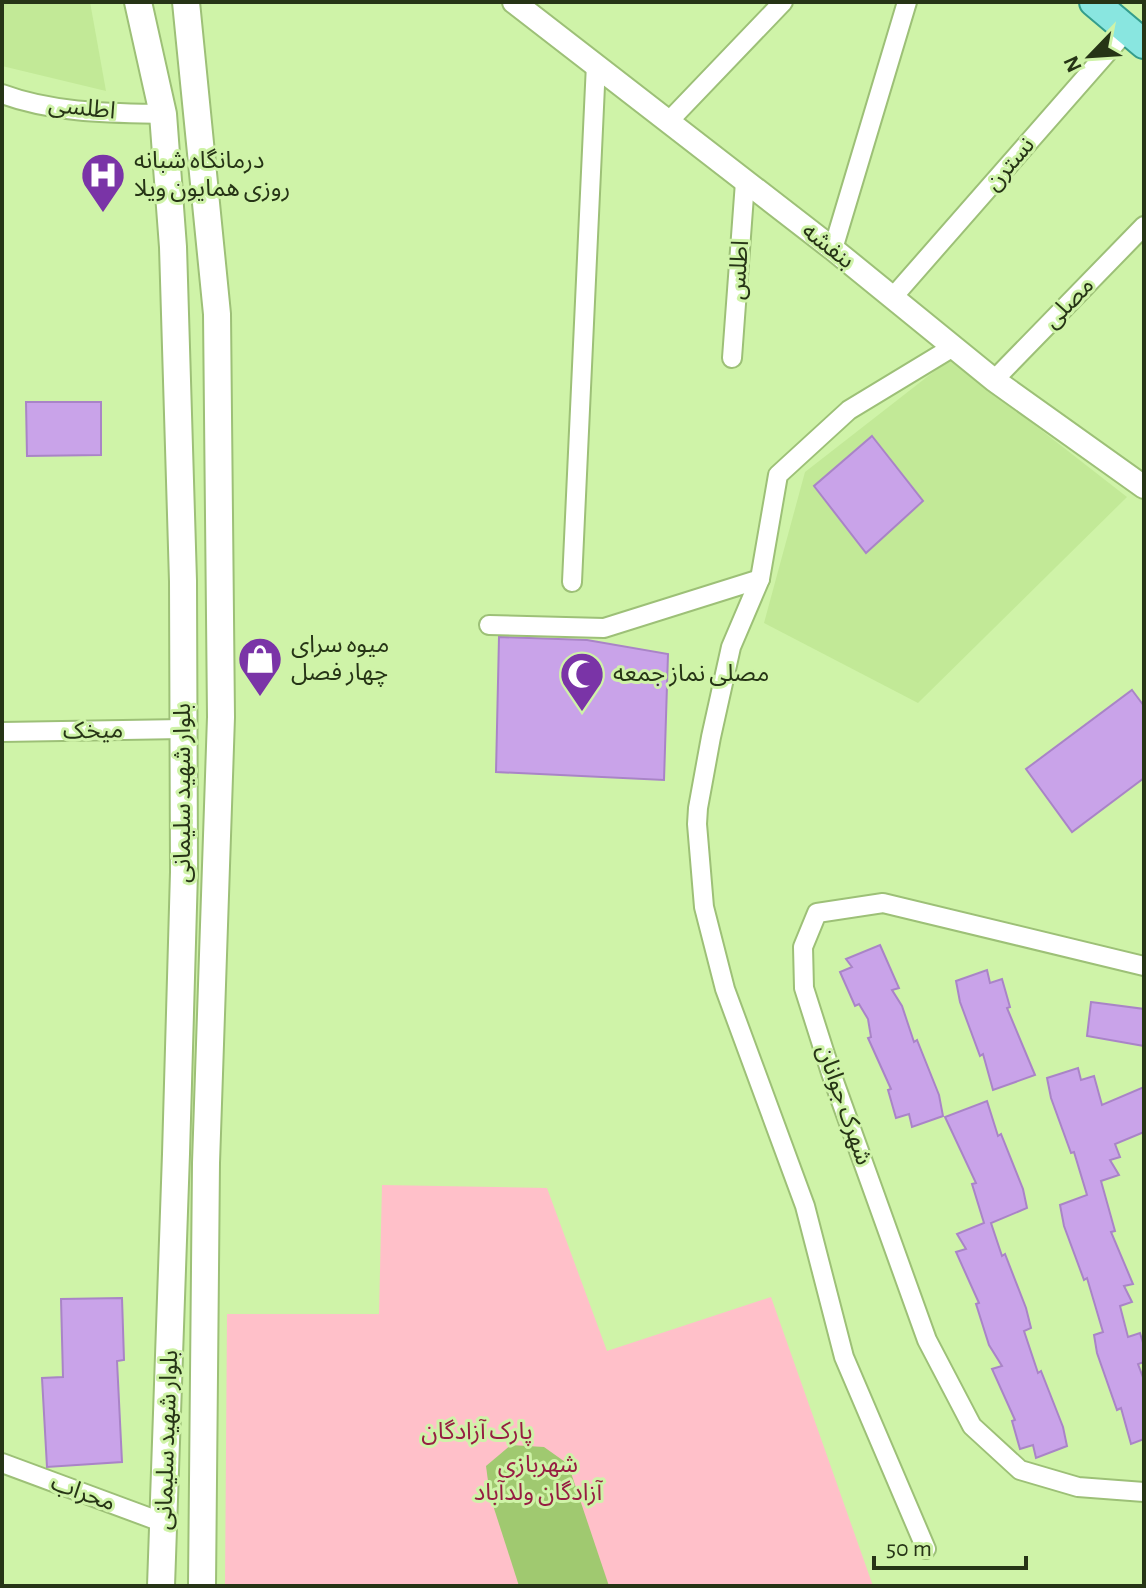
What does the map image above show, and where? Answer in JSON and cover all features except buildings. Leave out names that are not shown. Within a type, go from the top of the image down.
[{"type":"main road","name":"بلوار شهید سلیمانی","points":[[138,2],[163,114],[173,263],[183,581],[184,872],[161,1586]]},
{"type":"main road","name":"بلوار شهید سلیمانی","points":[[186,2],[217,314],[221,717],[206,1163],[202,1586]]},
{"type":"main road","points":[[1094,2],[1136,37]]},
{"type":"street","name":"بنفشه","points":[[514,2],[833,249],[994,380],[1144,487]]},
{"type":"street","points":[[669,121],[783,2]]},
{"type":"street","points":[[833,249],[907,2]]},
{"type":"street","name":"نسترن","points":[[893,297],[1136,37]]},
{"type":"street","points":[[572,582],[596,64]]},
{"type":"street","name":"اطلسی","points":[[2,94],[19,100],[97,113],[163,114]]},
{"type":"street","name":"اطلس","points":[[732,358],[745,182]]},
{"type":"street","name":"مصلی","points":[[994,380],[1144,226]]},
{"type":"street","points":[[926,1549],[844,1357],[805,1206],[725,989],[704,907],[697,824],[731,647],[760,579],[778,475],[849,410],[953,347]]},
{"type":"street","points":[[489,625],[604,628],[760,579]]},
{"type":"street","name":"میخک","points":[[2,732],[183,729]]},
{"type":"street","name":"شهرک جوانان","points":[[1144,966],[883,903],[817,913],[803,947],[804,988],[831,1073],[927,1340],[972,1426],[1020,1470],[1078,1487],[1144,1492]]},
{"type":"street","name":"محراب","points":[[2,1463],[164,1523]]},
{"type":"shaded area","points":[[2,2],[90,2],[106,91],[2,66]]},
{"type":"shaded area","points":[[950,359],[1127,497],[918,703],[764,623],[805,472]]},
{"type":"shaded area","points":[[511,1445],[544,1447],[568,1464],[609,1586],[519,1586],[490,1496],[486,1466]]},
{"type":"green space","name":"پارک آزادگان","points":[[382,1185],[547,1188],[607,1351],[771,1297],[873,1586],[225,1586],[227,1314],[379,1314]]},
{"type":"place","name":"درمانگاه شبانه روزی همایون ویلا","points":[[103,214]]},
{"type":"place","name":"میوه سرای چهار فصل","points":[[260,698]]},
{"type":"place","name":"مصلی نماز جمعه","points":[[582,713]]},
{"type":"park label","name":"شهربازی آزادگان ولدآباد","points":[[538,1479]]}]
